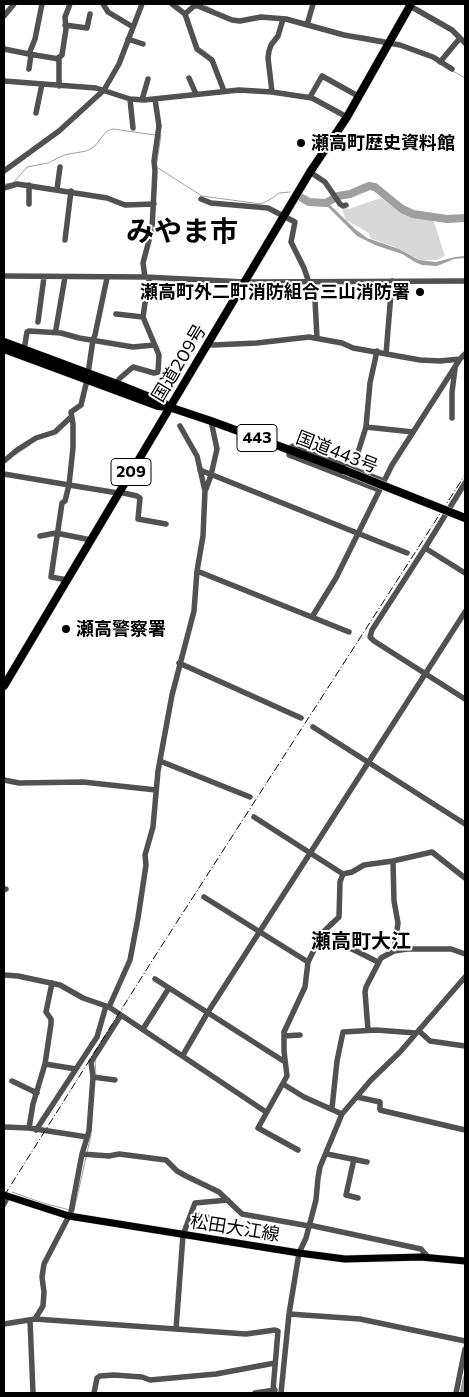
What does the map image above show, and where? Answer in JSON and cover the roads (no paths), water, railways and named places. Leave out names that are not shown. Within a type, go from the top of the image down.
[{"type":"highway","name":"国道209号","points":[[4,686],[310,172],[347,116],[411,4]]},
{"type":"highway","name":"443","points":[[4,342],[158,406],[169,407]]},
{"type":"highway","name":"443","points":[[4,349],[87,377],[117,384],[162,402],[169,407]]},
{"type":"highway","name":"国道443号","points":[[169,407],[288,449],[465,518]]},
{"type":"main road","name":"松田大江線","points":[[6,1196],[69,1216],[298,1253],[345,1259],[428,1257],[465,1261]]},
{"type":"street","points":[[4,16],[14,4]]},
{"type":"street","points":[[28,69],[42,4]]},
{"type":"street","points":[[4,49],[57,59],[62,55],[65,17],[70,4]]},
{"type":"street","points":[[103,4],[108,12],[132,27]]},
{"type":"street","points":[[4,171],[59,131],[104,90],[113,77],[142,4]]},
{"type":"street","points":[[172,4],[184,14],[197,49],[212,60],[224,91]]},
{"type":"street","points":[[307,24],[313,4]]},
{"type":"street","points":[[411,4],[452,30],[465,43]]},
{"type":"street","points":[[184,14],[194,6],[204,5],[232,20],[261,17],[283,19],[344,35],[389,42],[419,51],[452,69]]},
{"type":"street","points":[[65,25],[87,28],[90,14]]},
{"type":"street","points":[[272,92],[268,58],[271,45],[278,36],[283,19]]},
{"type":"street","points":[[440,62],[460,38]]},
{"type":"street","points":[[128,39],[143,44]]},
{"type":"street","points":[[57,59],[59,86]]},
{"type":"street","points":[[310,97],[322,76],[358,96]]},
{"type":"street","points":[[189,78],[196,94]]},
{"type":"street","points":[[142,100],[148,79]]},
{"type":"street","points":[[4,81],[96,88],[130,99],[142,100],[238,90],[272,92],[310,97],[347,116]]},
{"type":"street","points":[[36,113],[42,84]]},
{"type":"street","points":[[130,99],[133,128]]},
{"type":"street","points":[[117,384],[119,379],[133,367],[154,373],[158,372],[159,355],[143,316],[149,290],[143,263],[152,230],[154,161],[159,126],[155,100]]},
{"type":"street","points":[[57,189],[60,167]]},
{"type":"street","points":[[310,172],[324,182],[340,204],[346,205]]},
{"type":"street","points":[[4,188],[17,184],[29,185],[107,198],[125,205],[154,204]]},
{"type":"street","points":[[29,185],[29,204]]},
{"type":"street","points":[[65,240],[71,191]]},
{"type":"street","points":[[201,199],[211,203],[268,208],[295,222],[291,242],[304,268],[315,300],[318,338]]},
{"type":"street","points":[[4,276],[147,277],[245,282],[465,281]]},
{"type":"street","points":[[38,322],[44,277]]},
{"type":"street","points":[[56,329],[65,277]]},
{"type":"street","points":[[67,580],[51,577],[56,533],[62,503],[65,501],[69,485],[73,448],[71,412],[81,405],[92,340],[95,335],[107,278]]},
{"type":"street","points":[[386,354],[392,281]]},
{"type":"street","points":[[116,314],[143,316]]},
{"type":"street","points":[[24,350],[27,332],[29,331],[61,333],[133,347],[154,345]]},
{"type":"street","points":[[208,344],[257,343],[309,337],[342,343],[353,348],[430,361],[460,359]]},
{"type":"street","points":[[353,468],[366,427],[370,383],[377,352]]},
{"type":"street","points":[[312,617],[336,578],[392,465],[465,354]]},
{"type":"street","points":[[452,418],[452,392],[455,367]]},
{"type":"street","points":[[4,461],[36,438],[55,432],[71,417]]},
{"type":"street","points":[[205,491],[217,449],[211,422]]},
{"type":"street","points":[[36,1130],[96,1037],[107,1007],[130,960],[146,864],[145,855],[153,827],[160,761],[179,663],[194,610],[197,571],[203,536],[205,491],[197,456],[180,426]]},
{"type":"street","points":[[366,427],[413,432]]},
{"type":"street","points":[[379,490],[289,455],[288,449],[293,446],[384,480]]},
{"type":"street","points":[[200,470],[407,552]]},
{"type":"street","points":[[4,474],[137,496],[140,498],[138,519],[166,524]]},
{"type":"street","points":[[465,483],[372,630],[370,637],[465,699]]},
{"type":"street","points":[[40,536],[56,533],[91,540]]},
{"type":"street","points":[[425,548],[465,573]]},
{"type":"street","points":[[197,571],[350,632]]},
{"type":"street","points":[[183,1055],[208,1012],[465,612]]},
{"type":"street","points":[[179,663],[301,718]]},
{"type":"street","points":[[313,727],[465,824]]},
{"type":"street","points":[[160,761],[250,797]]},
{"type":"street","points":[[4,780],[33,783],[83,782],[156,790]]},
{"type":"street","points":[[254,818],[343,874],[352,872],[364,865],[393,861],[432,852],[465,878]]},
{"type":"street","points":[[393,861],[394,901],[398,923],[394,951]]},
{"type":"street","points":[[298,1150],[258,1128],[287,1076],[284,1036],[286,1024],[305,986],[308,962],[322,934],[339,917],[340,882],[343,874]]},
{"type":"street","points":[[204,897],[308,962]]},
{"type":"street","points":[[317,944],[333,944],[378,962]]},
{"type":"street","points":[[368,1030],[365,992],[380,958],[394,951],[442,948],[465,954]]},
{"type":"street","points":[[4,975],[60,985],[83,998],[107,1007],[183,1055],[266,1112]]},
{"type":"street","points":[[256,1393],[273,1390],[282,1391],[289,1314],[298,1253],[316,1200],[318,1178],[342,1114],[418,1032],[465,977]]},
{"type":"street","points":[[155,979],[285,1062]]},
{"type":"street","points":[[29,1128],[45,1064],[51,1024],[51,1019],[46,1012],[52,983]]},
{"type":"street","points":[[143,1029],[169,988]]},
{"type":"street","points":[[33,1393],[33,1319],[42,1306],[44,1298],[42,1277],[44,1264],[71,1212],[82,1154],[90,1126],[92,1062],[121,1015]]},
{"type":"street","points":[[332,1108],[337,1061],[343,1032],[368,1030],[418,1032],[430,1041],[465,1046]]},
{"type":"street","points":[[284,1036],[300,1035]]},
{"type":"street","points":[[45,1064],[76,1069]]},
{"type":"street","points":[[93,1077],[115,1080]]},
{"type":"street","points":[[12,1081],[37,1093]]},
{"type":"street","points":[[283,1084],[304,1097],[342,1114]]},
{"type":"street","points":[[357,1097],[380,1102],[380,1110],[465,1130]]},
{"type":"street","points":[[4,1127],[29,1128],[87,1137]]},
{"type":"street","points":[[82,1154],[109,1156],[119,1154],[166,1160],[177,1171],[219,1192],[242,1214],[309,1225],[421,1249],[428,1257]]},
{"type":"street","points":[[327,1154],[367,1162]]},
{"type":"street","points":[[354,1159],[346,1196],[358,1198]]},
{"type":"street","points":[[4,1204],[6,1196]]},
{"type":"street","points":[[176,1329],[183,1235],[195,1203],[228,1200]]},
{"type":"street","points":[[191,1214],[207,1217]]},
{"type":"street","points":[[289,1314],[360,1319],[465,1340]]},
{"type":"street","points":[[4,1324],[33,1319],[246,1334],[275,1330],[278,1332],[273,1390]]},
{"type":"street","points":[[456,1393],[465,1349]]},
{"type":"street","points":[[94,1393],[97,1378],[100,1376],[114,1375],[150,1380],[168,1379],[216,1374],[274,1363]]},
{"type":"waterway","points":[[203,4],[214,10]]},
{"type":"waterway","points":[[359,35],[387,40]]},
{"type":"waterway","points":[[453,71],[465,78]]},
{"type":"waterway","points":[[4,184],[13,183],[27,167],[48,163],[64,155],[86,151],[94,147],[107,131],[113,129],[155,135]]},
{"type":"waterway","points":[[157,162],[161,135],[159,135]]},
{"type":"waterway","points":[[158,168],[202,196],[261,204],[279,193],[290,192]]},
{"type":"waterway","points":[[302,198],[309,202],[326,203],[338,196],[350,194],[369,186],[375,187],[402,209],[413,214],[447,219],[465,218]]},
{"type":"waterway","points":[[15,455],[30,445]]},
{"type":"waterway","points":[[95,1060],[96,1076]]},
{"type":"waterway","points":[[87,1153],[91,1135]]},
{"type":"waterway","points":[[74,1211],[86,1157]]},
{"type":"waterway","points":[[12,1192],[70,1210]]},
{"type":"waterway","points":[[462,1393],[465,1378]]},
{"type":"railway","points":[[4,1196],[157,953],[465,475]]},
{"type":"place","name":"瀬高町歴史資料館","points":[[301,143]]},
{"type":"place","name":"瀬高町外二町消防組合三山消防署","points":[[420,292]]},
{"type":"place","name":"瀬高警察署","points":[[66,629]]},
{"type":"district","name":"みやま市","points":[[182,232]]},
{"type":"district","name":"瀬高町大江","points":[[361,941]]}]
